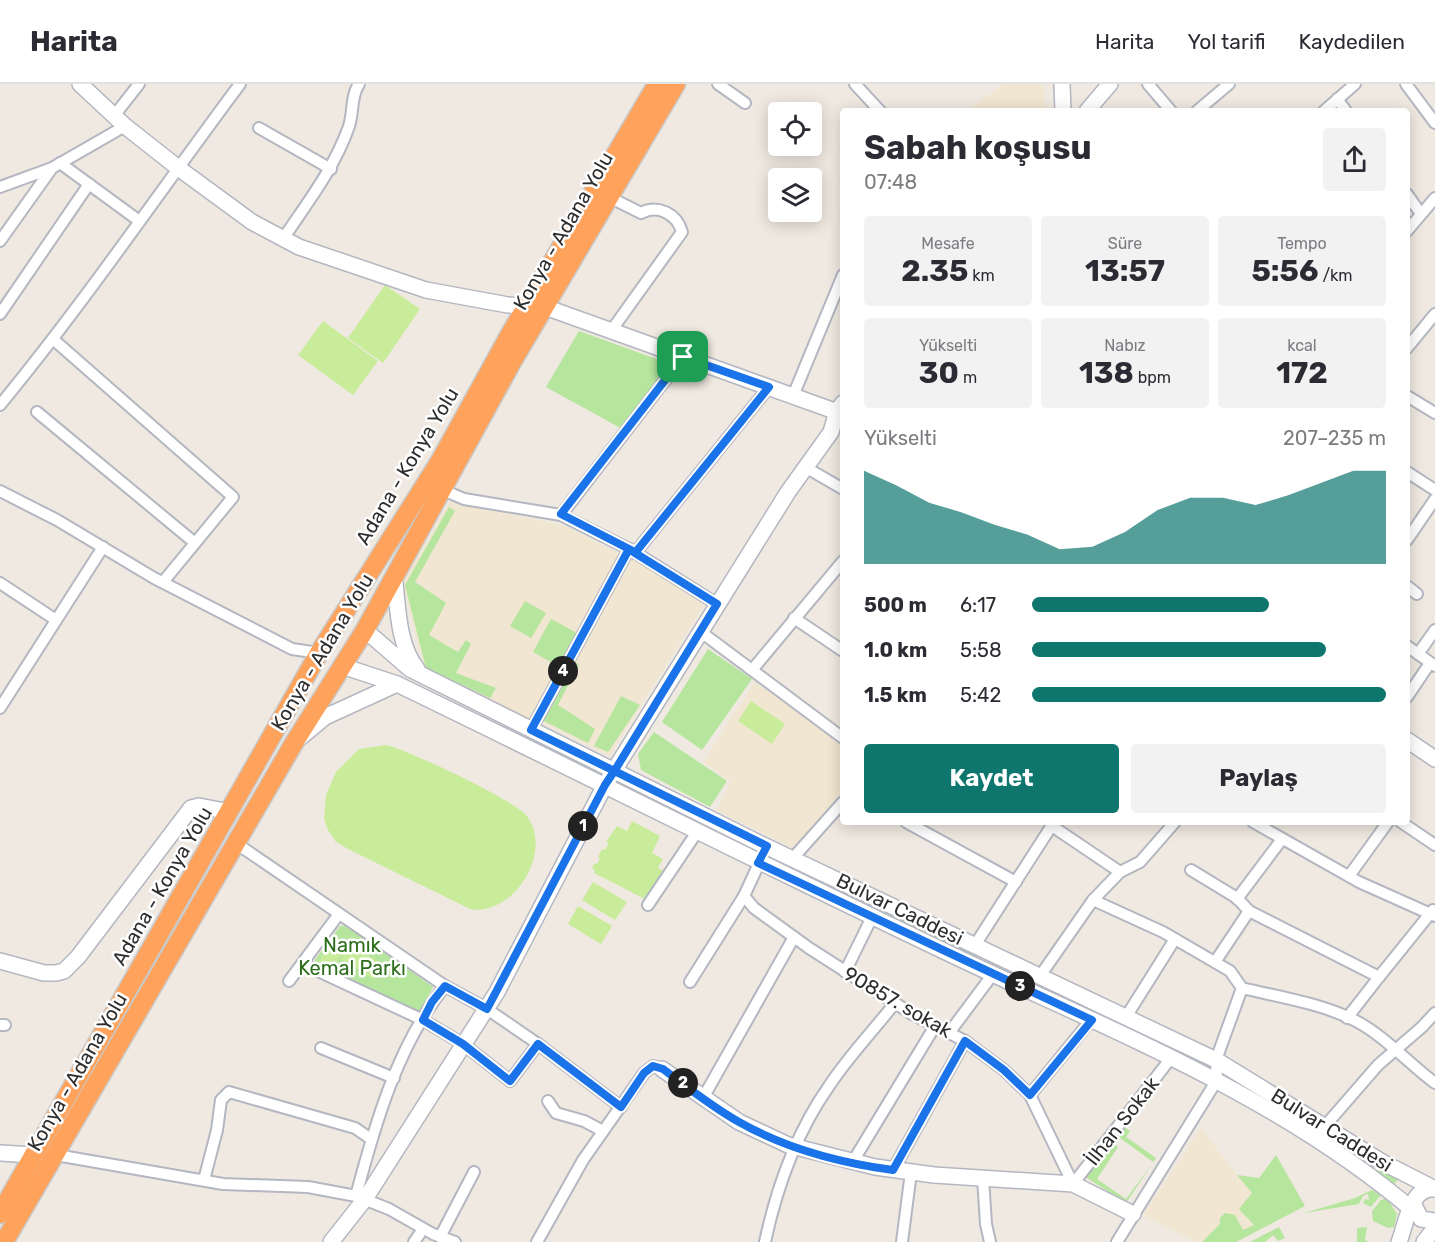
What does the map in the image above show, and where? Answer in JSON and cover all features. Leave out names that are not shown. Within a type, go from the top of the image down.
[{"type":"highway","name":"Adana - Konya Yolu","points":[[0,1214],[319,653],[440,461],[525,307],[657,84]]},
{"type":"highway","name":"Konya - Adana Yolu","points":[[4,1242],[294,743],[365,630],[394,574],[545,307],[676,84]]},
{"type":"highway","points":[[341,616],[365,630]]},
{"type":"highway","points":[[319,653],[342,666]]},
{"type":"street","points":[[80,84],[119,121],[177,168],[252,222],[299,247],[426,290],[525,307],[545,307],[793,396],[840,410]]},
{"type":"street","points":[[0,187],[56,166],[119,121],[139,84]]},
{"type":"street","points":[[0,405],[54,340],[138,220],[240,84]]},
{"type":"street","points":[[284,239],[330,170],[350,127],[355,90],[359,84]]},
{"type":"street","points":[[718,84],[745,103]]},
{"type":"street","points":[[855,84],[877,108]]},
{"type":"street","points":[[1062,84],[1063,108]]},
{"type":"street","points":[[1090,108],[1110,84]]},
{"type":"street","points":[[1148,84],[1168,108]]},
{"type":"street","points":[[1201,108],[1229,84]]},
{"type":"street","points":[[1327,108],[1355,84]]},
{"type":"street","points":[[1406,84],[1435,123]]},
{"type":"street","points":[[1337,99],[1344,108]]},
{"type":"street","points":[[259,128],[330,170]]},
{"type":"street","points":[[56,166],[89,184],[138,220]]},
{"type":"street","points":[[0,241],[56,166]]},
{"type":"street","points":[[0,314],[89,184]]},
{"type":"street","points":[[609,197],[641,213],[650,208],[661,210],[679,223],[682,232],[611,331]]},
{"type":"street","points":[[1410,198],[1421,214]]},
{"type":"street","points":[[1410,227],[1435,198]]},
{"type":"street","points":[[793,396],[840,282]]},
{"type":"street","points":[[1410,344],[1435,314]]},
{"type":"street","points":[[54,340],[233,497],[163,582]]},
{"type":"street","points":[[561,514],[683,357]]},
{"type":"street","points":[[531,730],[632,551],[769,387]]},
{"type":"street","points":[[1410,398],[1435,413]]},
{"type":"street","points":[[37,412],[195,543]]},
{"type":"street","points":[[331,1242],[487,1009],[605,785],[717,604],[805,467],[831,432],[840,412]]},
{"type":"street","points":[[805,467],[840,487]]},
{"type":"street","points":[[1410,474],[1435,490]]},
{"type":"street","points":[[443,490],[464,499],[561,514],[632,551],[717,604]]},
{"type":"street","points":[[0,491],[163,582],[292,649],[319,653]]},
{"type":"street","points":[[1410,536],[1435,499]]},
{"type":"street","points":[[0,708],[103,547]]},
{"type":"street","points":[[752,670],[840,564]]},
{"type":"street","points":[[394,574],[403,638],[411,661],[423,676]]},
{"type":"street","points":[[0,583],[56,620]]},
{"type":"street","points":[[1410,588],[1417,594]]},
{"type":"street","points":[[794,618],[840,649]]},
{"type":"street","name":"Bulvar Caddesi","points":[[365,630],[410,669],[423,676],[767,846],[1216,1060],[1382,1162],[1424,1195]]},
{"type":"street","points":[[1418,654],[1435,630]]},
{"type":"street","points":[[701,632],[840,736]]},
{"type":"street","points":[[1410,648],[1433,664],[1410,693]]},
{"type":"street","points":[[342,666],[397,684],[605,785],[758,863],[1217,1080],[1260,1103],[1351,1162],[1424,1195]]},
{"type":"street","points":[[294,743],[325,717],[397,684]]},
{"type":"street","points":[[1410,742],[1435,759]]},
{"type":"street","points":[[793,858],[840,805]]},
{"type":"street","points":[[0,961],[44,973],[64,971],[78,957],[191,808],[199,806],[230,812]]},
{"type":"street","points":[[912,825],[1016,882]]},
{"type":"street","points":[[975,945],[1052,825]]},
{"type":"street","points":[[1054,825],[1120,872]]},
{"type":"street","points":[[1040,976],[1093,900],[1120,872],[1140,862],[1172,825]]},
{"type":"street","points":[[1258,825],[1349,876],[1433,913],[1347,1018]]},
{"type":"street","points":[[1349,876],[1386,825]]},
{"type":"street","points":[[1405,825],[1435,845]]},
{"type":"street","points":[[648,905],[697,832]]},
{"type":"street","points":[[1238,899],[1282,839]]},
{"type":"street","points":[[690,982],[744,896],[767,846]]},
{"type":"street","points":[[243,848],[445,986],[487,1009],[538,1044],[621,1107]]},
{"type":"street","points":[[1191,870],[1238,899],[1250,911],[1379,977]]},
{"type":"street","name":"90857. sokak","points":[[744,896],[754,908],[845,972],[895,1004],[965,1041],[1004,1070],[1030,1095],[1073,1184]]},
{"type":"street","points":[[1093,900],[1175,939],[1215,962],[1230,971],[1242,988],[1318,1007],[1347,1018],[1395,1050],[1435,1083]]},
{"type":"street","points":[[1215,962],[1250,911]]},
{"type":"street","points":[[289,981],[339,914]]},
{"type":"street","points":[[845,972],[872,917]]},
{"type":"street","points":[[703,1098],[794,937]]},
{"type":"street","points":[[1126,1017],[1175,939]]},
{"type":"street","points":[[303,964],[423,1020],[463,1044],[510,1081],[538,1044]]},
{"type":"street","points":[[949,1033],[993,974]]},
{"type":"street","points":[[360,1198],[371,1139],[394,1078],[432,1002],[445,986]]},
{"type":"street","points":[[1118,1242],[1133,1214],[1217,1080],[1216,1060],[1242,988]]},
{"type":"street","points":[[765,1242],[773,1202],[794,1146],[829,1086],[895,1004]]},
{"type":"street","points":[[1325,1126],[1378,1065],[1435,1013]]},
{"type":"street","points":[[1030,1095],[1092,1020]]},
{"type":"street","points":[[852,1162],[935,1026]]},
{"type":"street","points":[[893,1170],[965,1041]]},
{"type":"street","points":[[321,1048],[394,1078]]},
{"type":"street","name":"İlhan Sokak","points":[[1073,1184],[1171,1058]]},
{"type":"street","points":[[537,1242],[583,1160],[644,1073],[653,1066],[663,1069],[739,1122],[794,1146],[852,1162],[893,1170],[1073,1184],[1133,1214]]},
{"type":"street","points":[[204,1180],[217,1130],[221,1100],[229,1092],[355,1128],[371,1139]]},
{"type":"street","points":[[548,1101],[556,1113],[584,1121],[603,1131]]},
{"type":"street","points":[[0,1153],[34,1155]]},
{"type":"street","points":[[56,1155],[204,1180],[257,1187],[274,1184],[308,1187],[360,1198],[455,1242]]},
{"type":"street","points":[[440,1237],[474,1172]]},
{"type":"street","points":[[902,1242],[911,1172]]},
{"type":"street","points":[[983,1178],[986,1224],[990,1242]]},
{"type":"street","points":[[1424,1195],[1424,1220],[1434,1224],[1424,1242]]},
{"type":"street","points":[[1399,1242],[1424,1195]]},
{"type":"street","points":[[414,1242],[423,1228]]},
{"type":"shaded area","points":[[1005,84],[1042,84],[1046,108],[970,108]]},
{"type":"shaded area","points":[[450,502],[565,526],[620,554],[533,721],[424,669],[403,583]]},
{"type":"shaded area","points":[[628,556],[702,600],[702,608],[609,756],[540,722]]},
{"type":"shaded area","points":[[755,682],[840,743],[840,798],[796,849],[716,810],[731,782],[703,762]]},
{"type":"shaded area","points":[[1201,1128],[1237,1175],[1259,1178],[1276,1155],[1305,1206],[1236,1242],[1197,1242],[1143,1215]]},
{"type":"green space","points":[[385,285],[420,309],[383,363],[348,338]]},
{"type":"green space","points":[[323,321],[378,361],[353,395],[298,355]]},
{"type":"green space","points":[[579,331],[673,365],[624,430],[546,387]]},
{"type":"green space","points":[[449,507],[455,511],[415,582],[446,603],[429,635],[458,652],[466,640],[471,644],[456,673],[496,688],[490,698],[426,668],[405,585]]},
{"type":"green space","points":[[525,601],[546,613],[531,638],[510,626]]},
{"type":"green space","points":[[551,619],[577,633],[558,666],[533,652]]},
{"type":"green space","points":[[708,649],[752,679],[702,750],[662,722]]},
{"type":"green space","points":[[572,661],[579,664],[558,705],[595,729],[588,743],[542,720]]},
{"type":"green space","points":[[621,696],[640,705],[608,752],[594,746]]},
{"type":"green space","points":[[751,701],[785,724],[772,744],[738,721]]},
{"type":"green space","points":[[654,732],[727,781],[710,807],[641,770],[638,754]]},
{"type":"green space","points":[[386,745],[459,776],[501,798],[526,815],[534,830],[536,846],[532,863],[525,878],[501,903],[486,909],[470,909],[336,842],[324,819],[326,795],[336,772],[359,749]]},
{"type":"green space","points":[[632,821],[660,836],[652,853],[663,859],[658,868],[664,871],[653,891],[650,890],[645,899],[594,873],[595,870],[592,868],[600,859],[598,857],[602,849],[605,850],[609,843],[606,842],[617,826],[627,831]]},
{"type":"green space","points":[[593,882],[627,902],[615,920],[582,900]]},
{"type":"green space","points":[[578,906],[612,926],[601,944],[568,924]]},
{"type":"green space","points":[[878,906],[924,929],[922,933],[876,911]]},
{"type":"green space","name":"Namık Kemal Parkı","points":[[346,925],[433,987],[417,1017],[314,961],[340,926]]},
{"type":"green space","points":[[926,930],[978,956],[977,959],[924,934]]},
{"type":"green space","points":[[335,936],[348,944],[332,970],[319,961]]},
{"type":"green space","points":[[350,944],[382,964],[373,979],[341,959]]},
{"type":"green space","points":[[1019,974],[1095,1011],[1094,1014],[1017,979]]},
{"type":"green space","points":[[1097,1011],[1211,1064],[1209,1068],[1095,1016]]},
{"type":"green space","points":[[1123,1126],[1130,1131],[1126,1137],[1156,1158],[1153,1162],[1116,1135]]},
{"type":"green space","points":[[1111,1142],[1118,1147],[1097,1179],[1126,1199],[1152,1164],[1126,1203],[1084,1176]]},
{"type":"green space","points":[[1276,1155],[1305,1206],[1236,1242],[1202,1242],[1220,1224],[1220,1218],[1225,1213],[1235,1215],[1243,1230],[1254,1225],[1239,1209],[1252,1193],[1237,1175],[1259,1178]]},
{"type":"green space","points":[[1378,1167],[1398,1179],[1393,1186],[1375,1172]]},
{"type":"green space","points":[[1372,1190],[1381,1195],[1371,1207],[1363,1203],[1365,1199],[1369,1200],[1368,1194],[1363,1196],[1359,1204],[1304,1213],[1355,1198]]},
{"type":"green space","points":[[1387,1198],[1397,1214],[1394,1227],[1388,1228],[1373,1221],[1372,1211],[1381,1200]]},
{"type":"green space","points":[[1279,1227],[1285,1238],[1278,1241],[1273,1235],[1265,1242],[1250,1242]]},
{"type":"green space","points":[[1367,1227],[1365,1240],[1369,1242],[1357,1242],[1357,1228]]},
{"type":"route","points":[[683,357],[561,514],[631,550],[635,553],[717,604],[701,632],[615,770],[605,785],[487,1009],[445,986],[432,1002],[423,1020],[463,1044],[510,1081],[538,1044],[621,1107],[644,1073],[653,1066],[663,1069],[739,1122],[788,1145],[818,1154],[893,1170],[965,1041],[1004,1070],[1030,1095],[1092,1020],[758,863],[767,846],[615,770],[531,730],[629,549],[635,553],[769,387],[683,357]]}]
